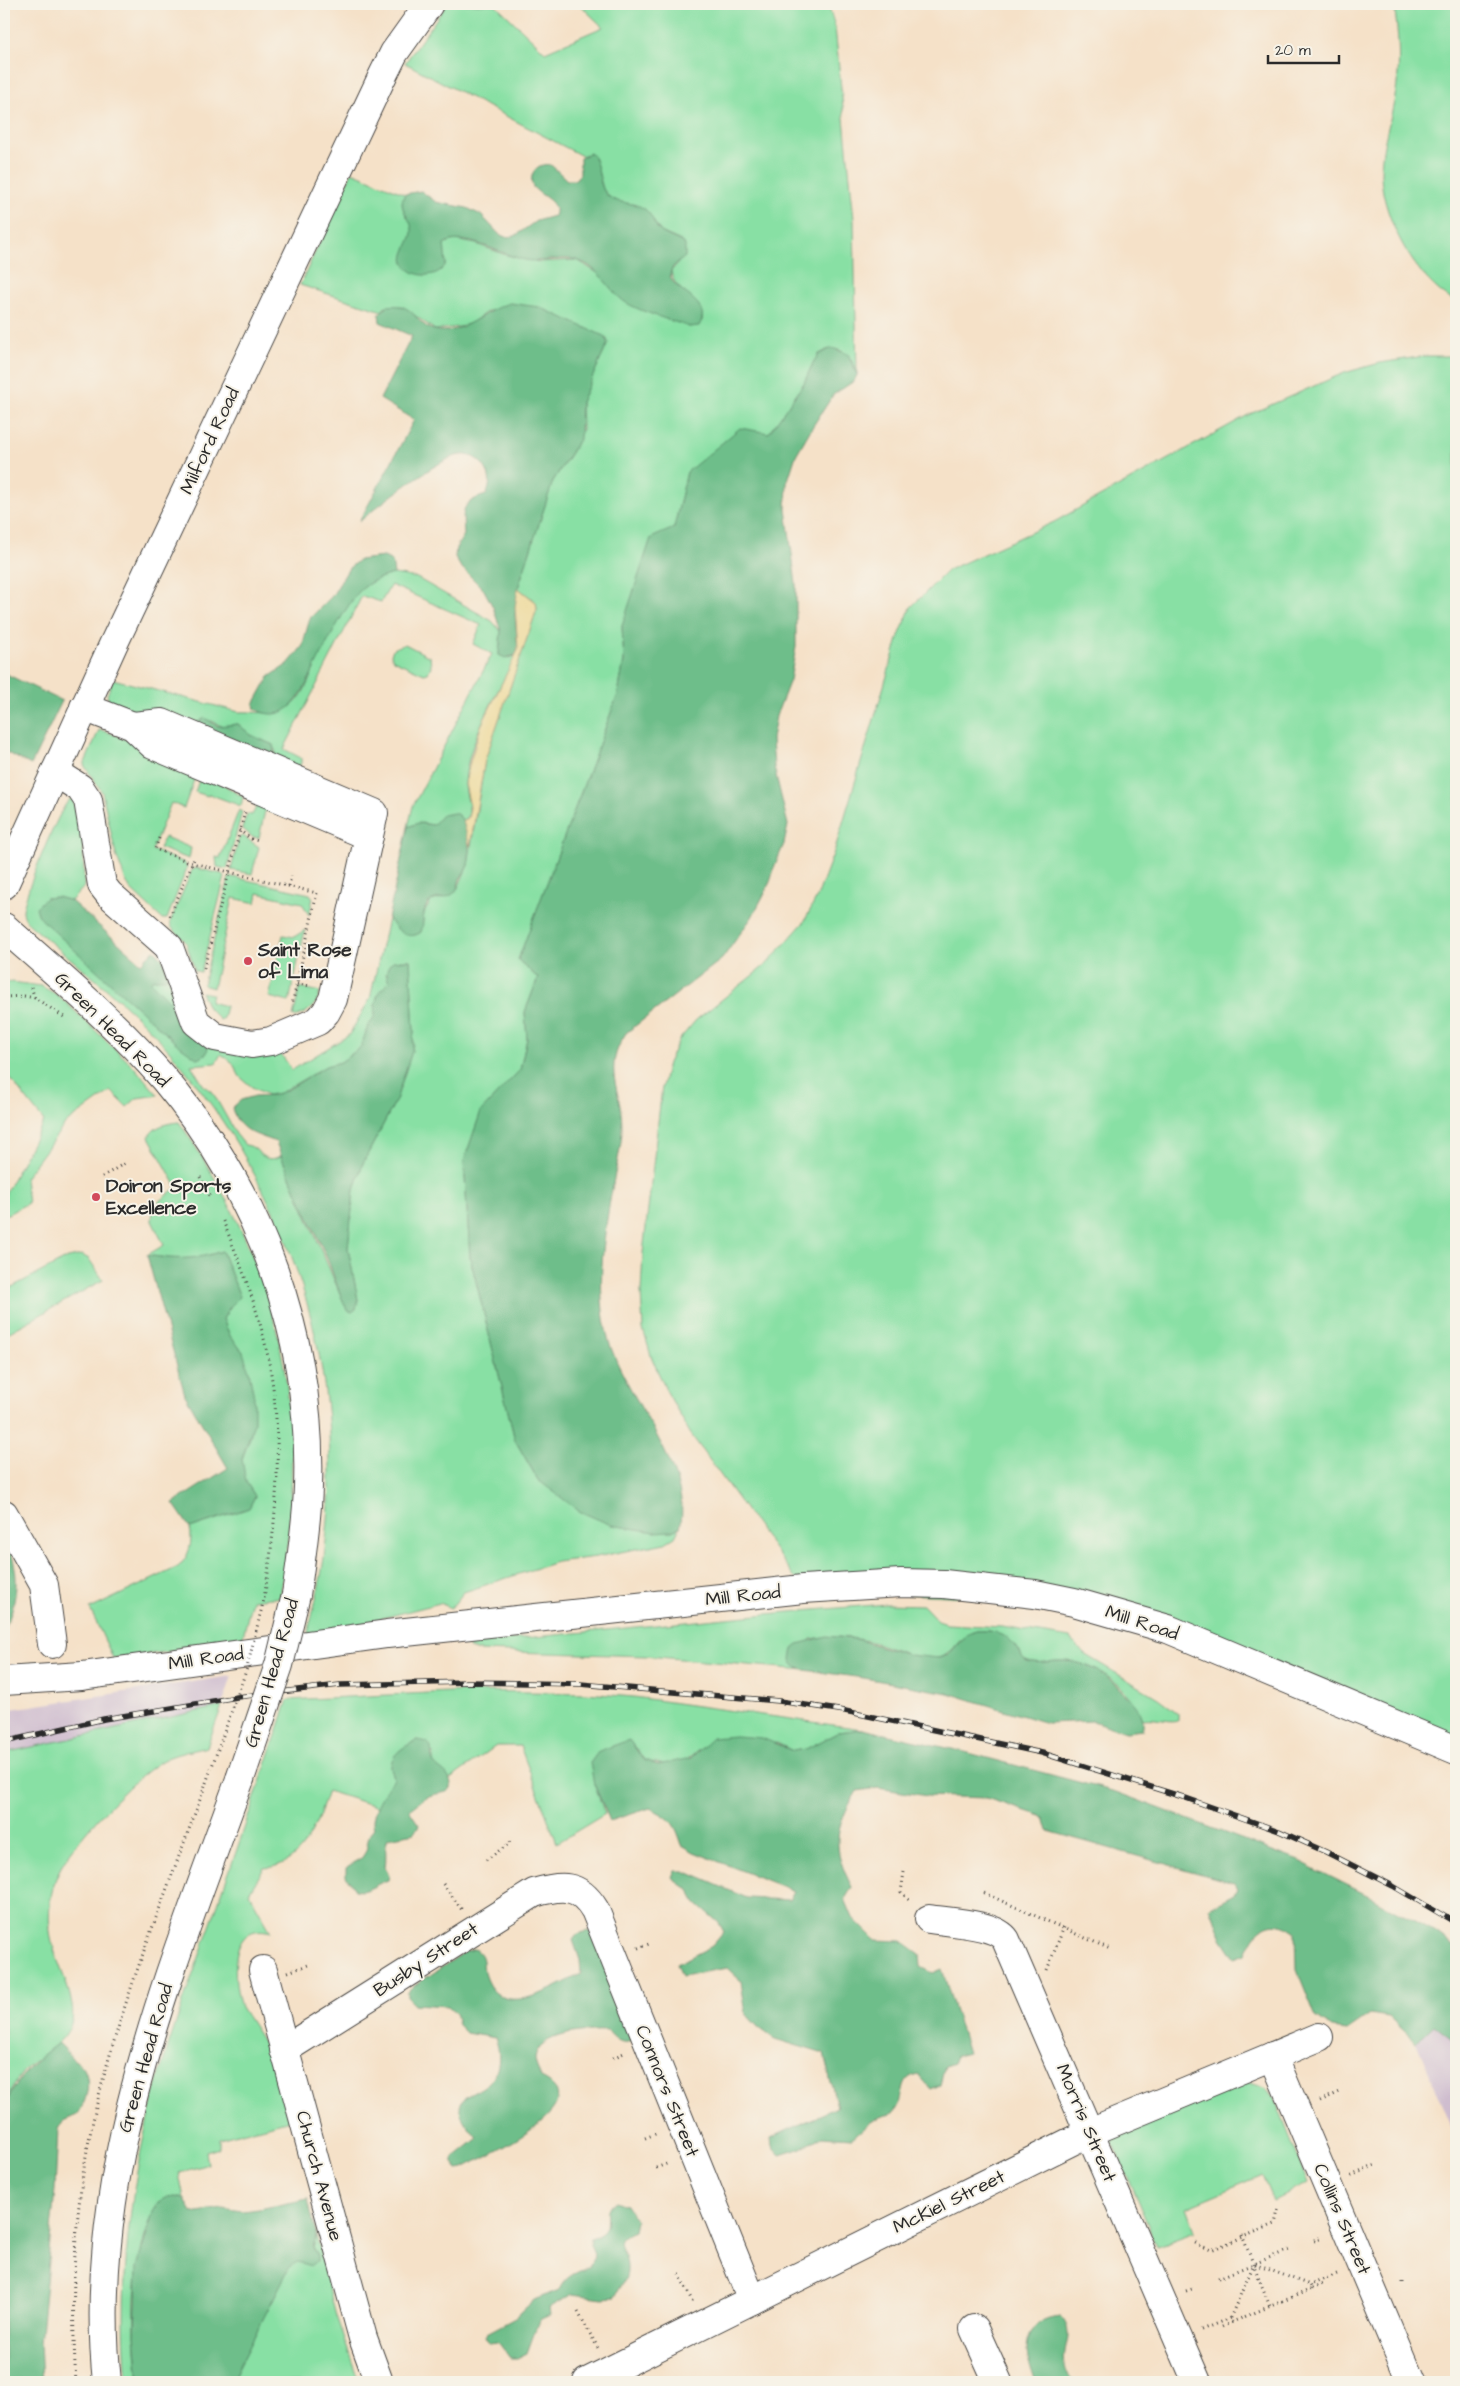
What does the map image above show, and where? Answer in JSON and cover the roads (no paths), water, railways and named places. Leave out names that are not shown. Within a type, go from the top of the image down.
[{"type":"street","name":"Milford Road","points":[[4,885],[84,707],[383,75],[403,40],[429,4]]},
{"type":"street","points":[[55,772],[80,788],[88,800],[100,880],[104,889],[169,946],[196,1022],[215,1037],[259,1044],[312,1024],[326,1012],[333,999],[372,825],[258,776],[162,723],[134,726],[84,707]]},
{"type":"street","name":"Green Head Road","points":[[4,927],[111,1023],[163,1078],[194,1117],[235,1180],[262,1238],[280,1287],[296,1347],[306,1419],[307,1505],[296,1595],[283,1652],[164,1993],[132,2097],[123,2136],[111,2206],[105,2269],[104,2328],[107,2382]]},
{"type":"street","points":[[4,1514],[44,1584],[52,1644]]},
{"type":"street","name":"Mill Road","points":[[4,1681],[82,1676],[387,1634],[803,1589],[901,1582],[944,1584],[988,1588],[1066,1600],[1168,1630],[1456,1750]]},
{"type":"street","name":"Busby Street","points":[[284,2050],[475,1928],[534,1893],[550,1888],[573,1890]]},
{"type":"street","name":"Connors Street","points":[[573,1890],[588,1899],[595,1910],[752,2300]]},
{"type":"street","name":"Morris Street","points":[[929,1919],[993,1930],[1003,1935],[1013,1954],[1197,2382]]},
{"type":"street","name":"Church Avenue","points":[[263,1970],[363,2338],[379,2382]]},
{"type":"street","name":"McKiel Street","points":[[598,2376],[1090,2132],[1319,2037]]},
{"type":"street","name":"Collins Street","points":[[1273,2056],[1411,2382]]},
{"type":"street","points":[[974,2329],[998,2382]]},
{"type":"railway","points":[[4,1742],[104,1719],[237,1697],[340,1685],[469,1682],[580,1684],[779,1701],[845,1711],[1042,1753],[1183,1797],[1279,1831],[1326,1852],[1393,1886],[1456,1923]]},
{"type":"place","name":"Saint Rose of Lima","points":[[248,961]]},
{"type":"place","name":"Doiron Sports Excellence","points":[[96,1197]]}]
